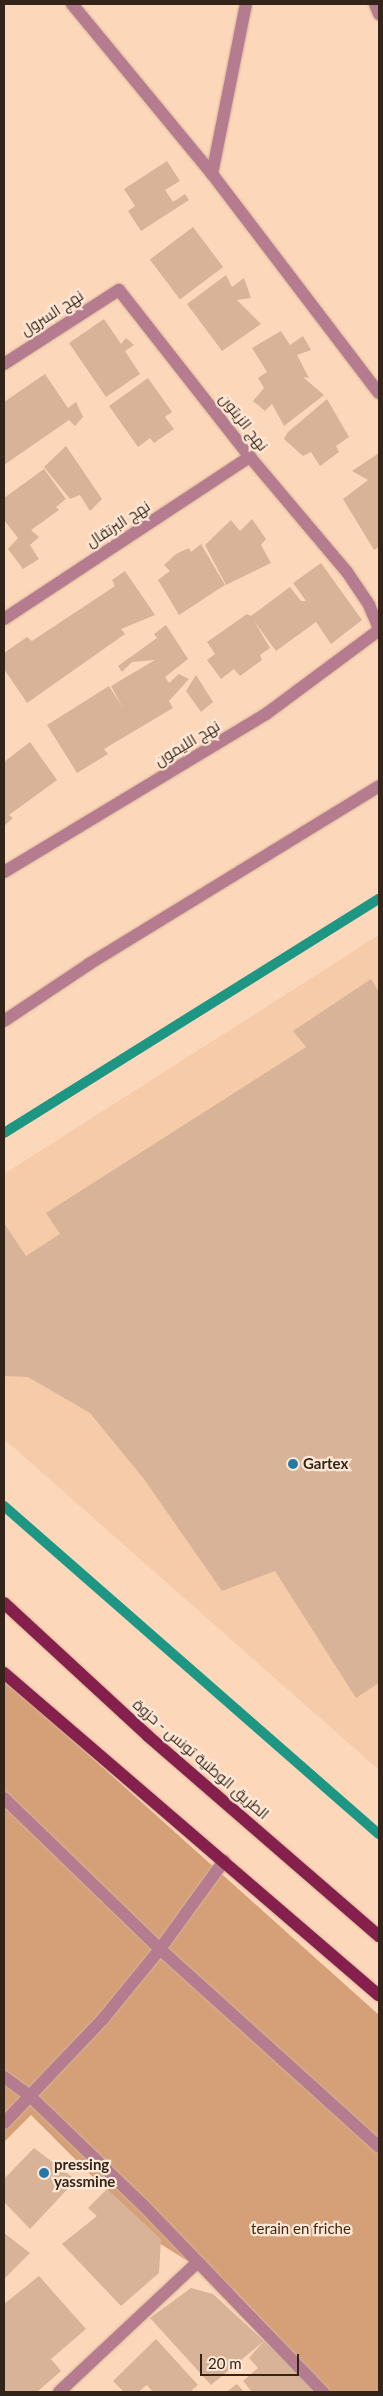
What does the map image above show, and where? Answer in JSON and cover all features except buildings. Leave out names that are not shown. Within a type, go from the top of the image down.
[{"type":"main road","name":"الطريق الوطنية تونس - حزوة","points":[[4,1603],[148,1736],[379,1936]]},
{"type":"main road","points":[[4,1673],[379,1995]]},
{"type":"street","points":[[72,4],[212,174],[379,393]]},
{"type":"street","points":[[212,174],[246,4]]},
{"type":"street","points":[[375,4],[379,14]]},
{"type":"street","name":"نهج السرول","points":[[4,364],[119,290]]},
{"type":"street","name":"نهج الزيتون","points":[[119,290],[250,457],[346,572]]},
{"type":"street","name":"نهج البرتقال","points":[[4,619],[250,457]]},
{"type":"street","name":"نهج الليمون","points":[[4,872],[266,714],[379,629],[369,605],[346,572]]},
{"type":"street","points":[[4,1021],[89,964],[379,786]]},
{"type":"street","points":[[4,1798],[160,1949],[379,2147]]},
{"type":"street","points":[[4,2123],[103,2019],[160,1949],[224,1861]]},
{"type":"street","points":[[4,2076],[30,2096],[198,2262],[322,2392]]},
{"type":"street","points":[[59,2392],[198,2262]]},
{"type":"shaded area","points":[[379,935],[379,1770],[4,1439],[4,1174]]},
{"type":"green space","name":"terain en friche","points":[[4,1679],[379,2015],[379,2392],[323,2392],[277,2335],[234,2290],[159,2243],[31,2115],[4,2142]]},
{"type":"waterway","points":[[4,1133],[379,899]]},
{"type":"waterway","points":[[4,1506],[379,1834]]},
{"type":"place","name":"Gartex","points":[[293,1464]]},
{"type":"place","name":"pressing yassmine","points":[[44,2173]]}]
